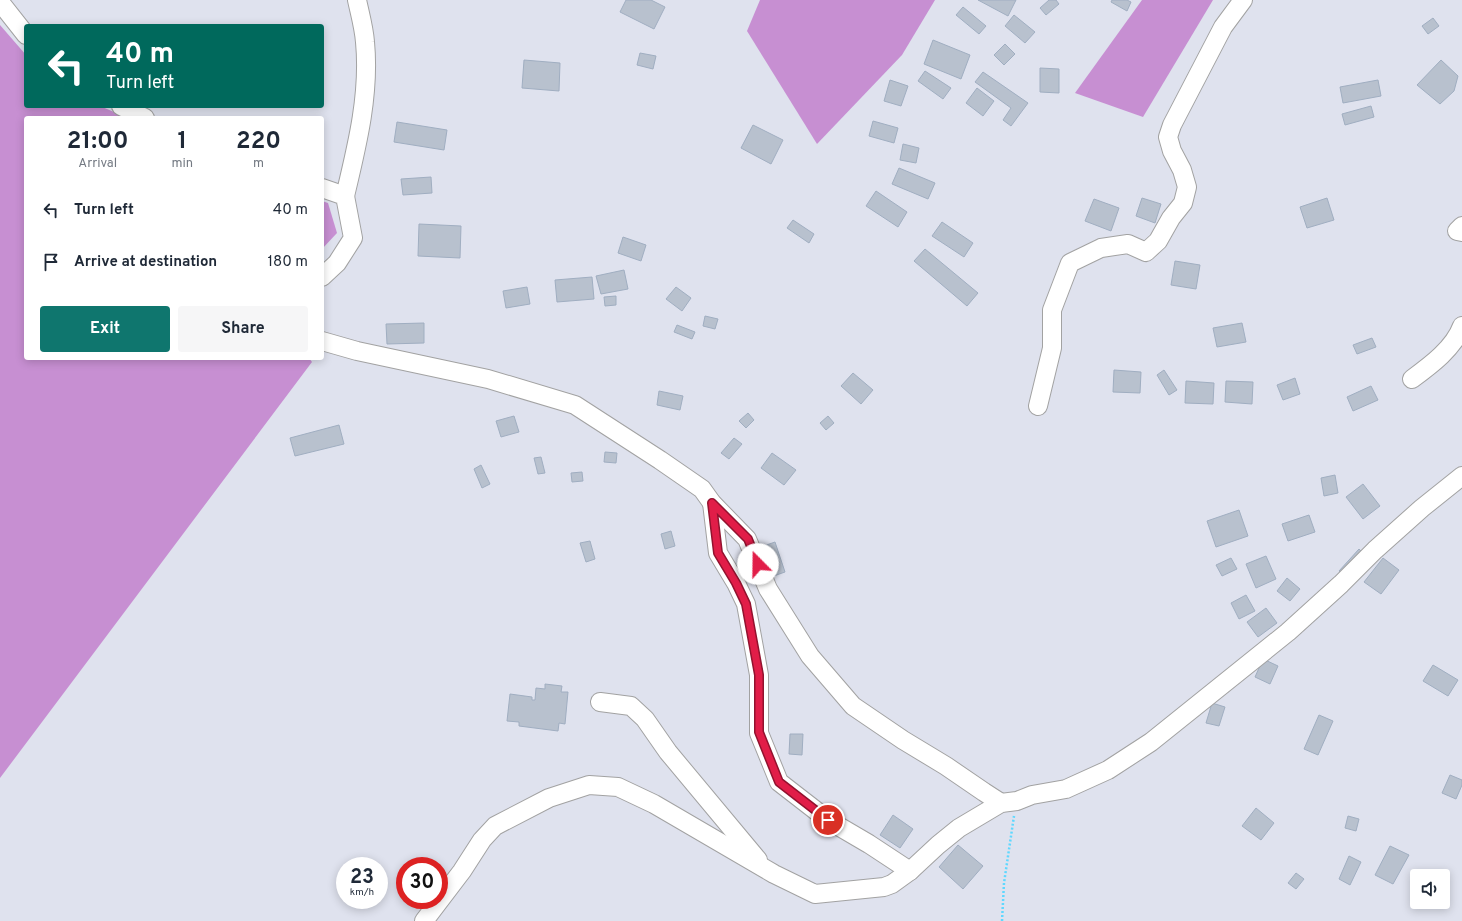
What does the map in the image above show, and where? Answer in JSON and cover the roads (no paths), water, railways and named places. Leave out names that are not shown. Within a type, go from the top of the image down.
[{"type":"street","points":[[324,274],[337,264],[353,238],[345,196],[357,146],[365,90],[365,42],[357,0]]},
{"type":"street","points":[[1038,406],[1052,348],[1052,310],[1070,263],[1101,248],[1128,244],[1146,252],[1158,241],[1171,218],[1183,203],[1187,187],[1182,170],[1172,151],[1168,137],[1172,125],[1224,27],[1243,0]]},
{"type":"street","points":[[0,2],[24,32]]},
{"type":"street","points":[[125,108],[142,116]]},
{"type":"street","points":[[324,189],[345,196]]},
{"type":"street","points":[[1462,226],[1457,231],[1462,232]]},
{"type":"street","points":[[1412,379],[1432,364],[1458,336],[1462,326]]},
{"type":"street","points":[[324,343],[488,379],[575,405],[604,423],[702,489],[712,503],[748,539],[768,589],[810,656],[852,706],[984,792],[1009,802]]},
{"type":"street","points":[[424,921],[462,871],[482,840],[495,826],[549,798],[589,785],[618,787],[654,804],[788,882],[815,894],[884,887],[892,884],[910,871],[959,828],[1009,802],[1032,795],[1066,789],[1108,770],[1151,742],[1288,632],[1375,550],[1422,508],[1462,476]]},
{"type":"street","points":[[712,503],[718,553],[736,583],[746,604],[759,675],[759,732],[779,782],[828,820],[869,844],[910,871]]},
{"type":"street","points":[[600,702],[631,706],[646,719],[668,752],[766,869]]}]
